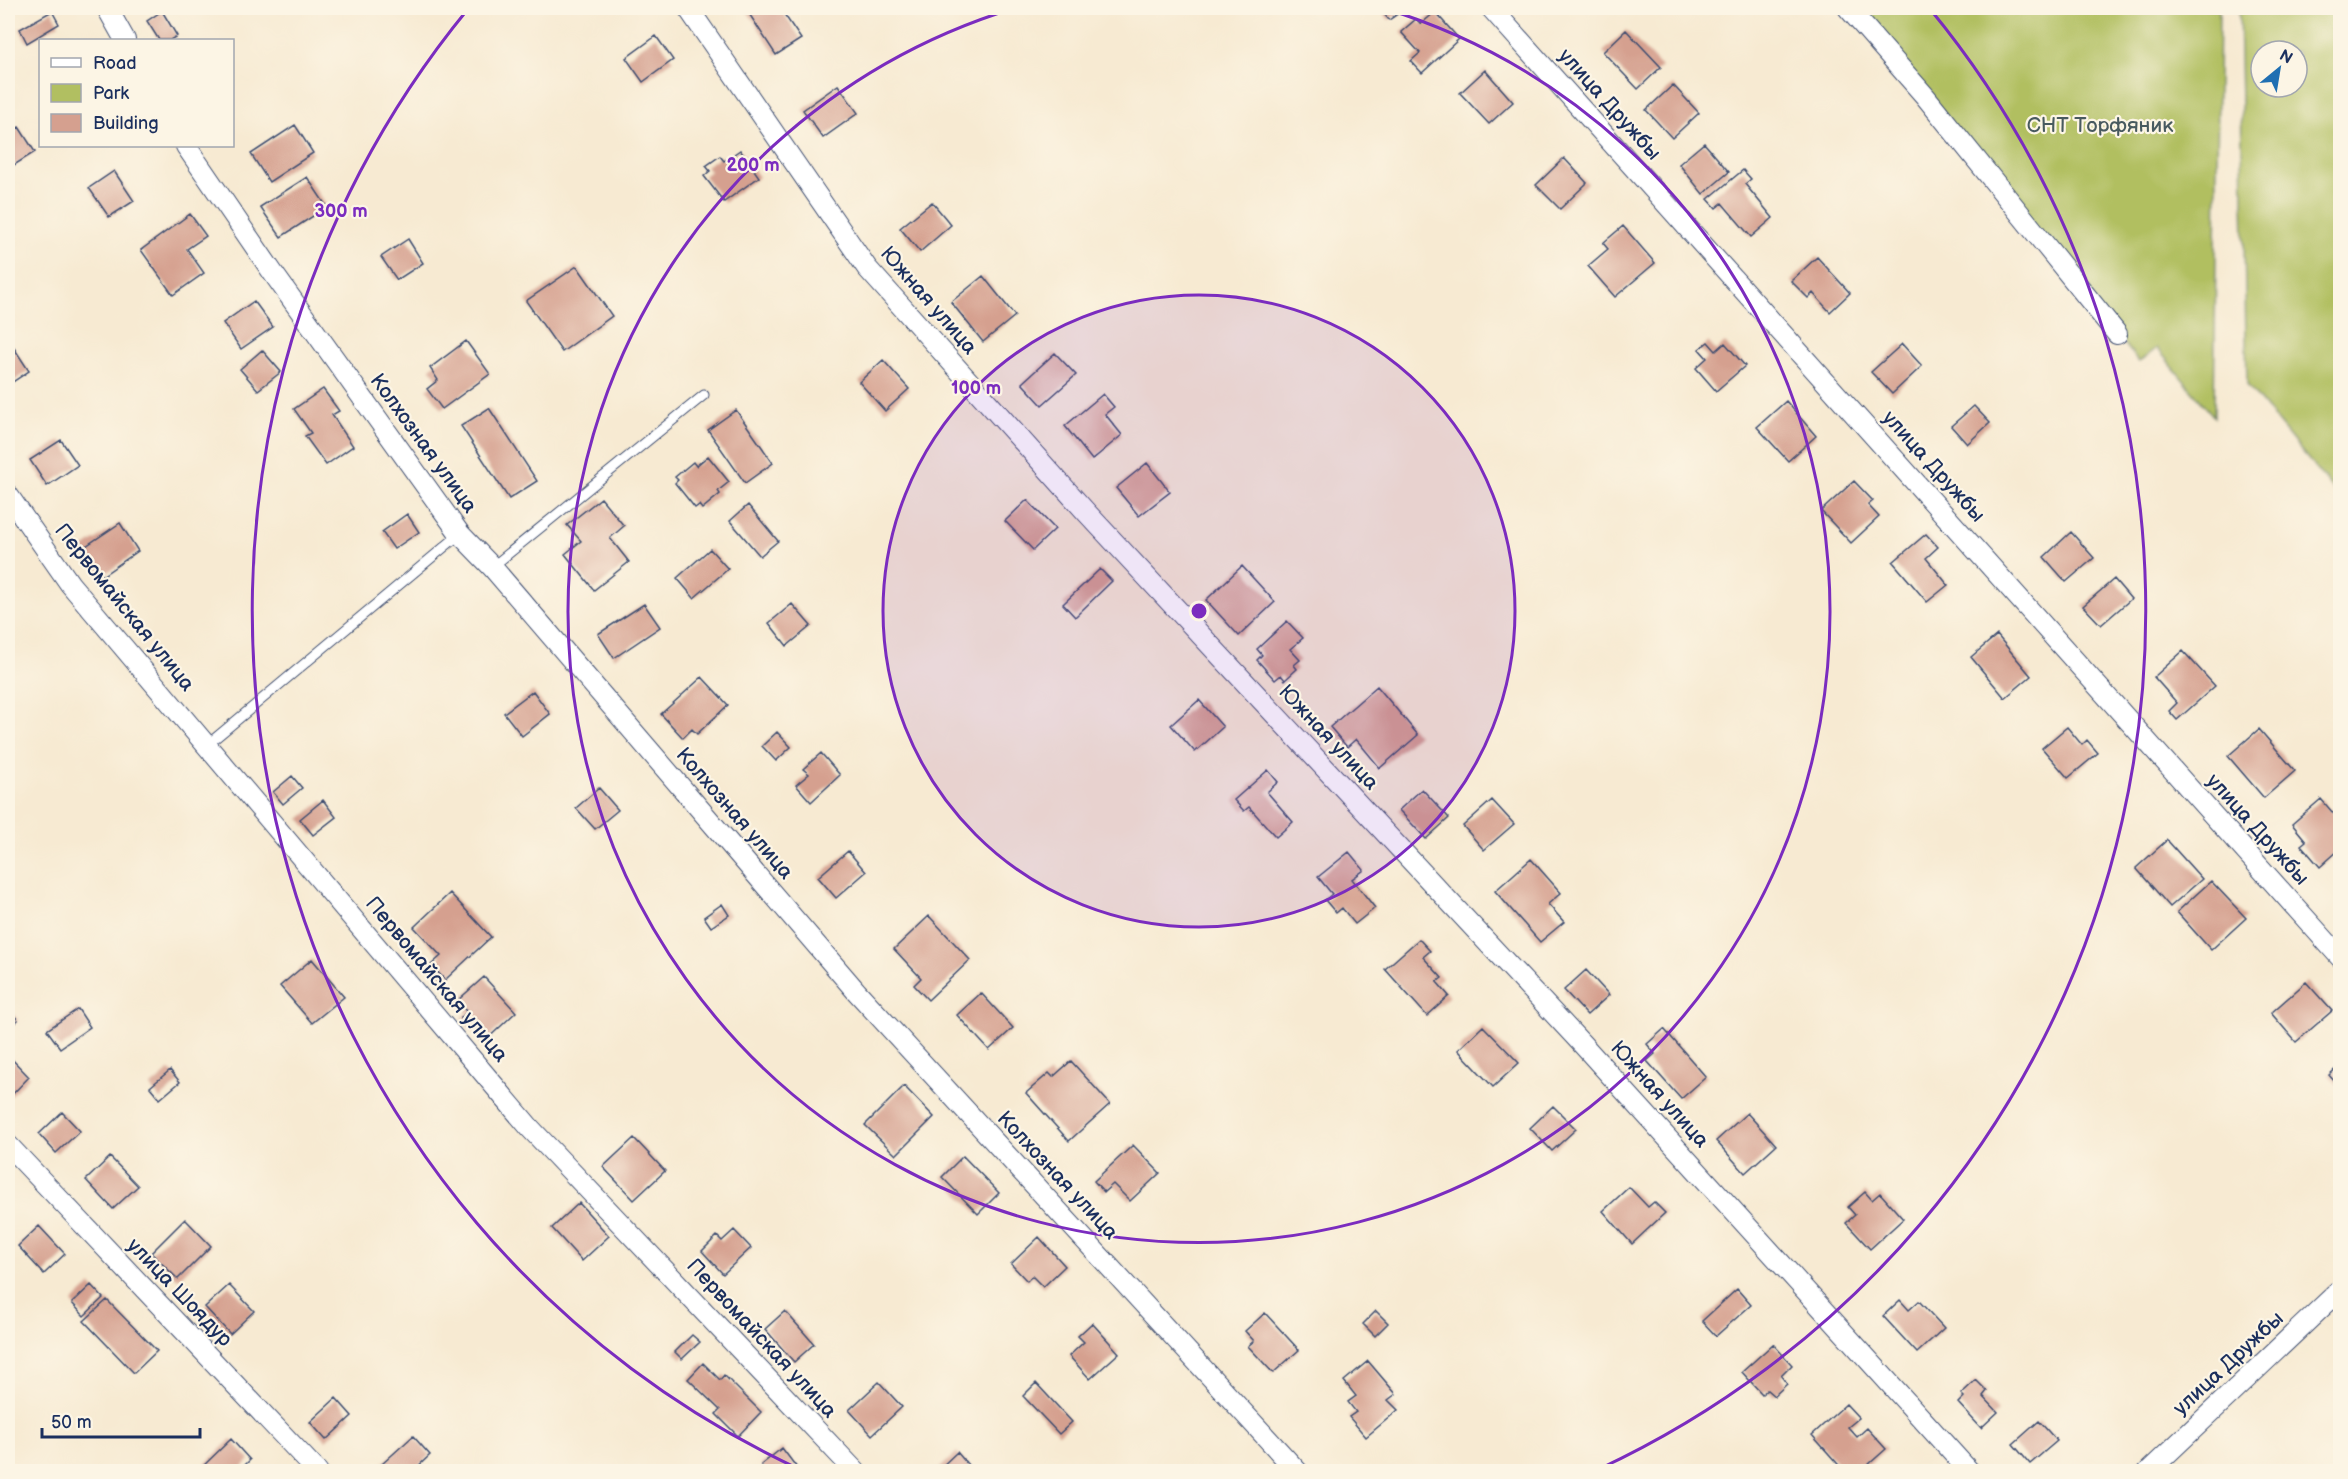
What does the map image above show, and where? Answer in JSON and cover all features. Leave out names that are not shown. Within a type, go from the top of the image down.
[{"type":"street","points":[[107,8],[124,39]]},
{"type":"street","name":"Южная улица","points":[[688,8],[867,268],[1087,513],[1583,1045],[1970,1472]]},
{"type":"street","name":"улица Дружбы","points":[[1491,8],[2340,957]]},
{"type":"street","points":[[1848,8],[1925,96],[2117,334]]},
{"type":"street","name":"Колхозная улица","points":[[187,147],[273,273],[459,534],[492,567],[856,991],[1298,1472]]},
{"type":"street","name":"Первомайская улица","points":[[8,495],[70,584],[530,1128],[856,1472]]},
{"type":"street","name":"улица Шоядур","points":[[8,1145],[318,1472]]},
{"type":"street","name":"улица Дружбы","points":[[2148,1472],[2340,1290]]},
{"type":"lane","points":[[492,567],[704,395]]},
{"type":"lane","points":[[207,745],[459,534]]},
{"type":"green space","name":"СНТ Торфяник","points":[[1848,8],[2219,8],[2214,417],[2157,348],[2139,362],[1925,96]]},
{"type":"green space","points":[[2239,8],[2340,8],[2340,498],[2247,385]]},
{"type":"building","points":[[780,8],[801,39],[776,55],[746,9]]},
{"type":"building","points":[[1379,8],[1406,8],[1389,20]]},
{"type":"building","points":[[52,11],[59,24],[27,43],[20,29]]},
{"type":"building","points":[[162,11],[177,36],[172,39],[158,39],[147,21]]},
{"type":"building","points":[[1435,12],[1459,39],[1422,73],[1411,61],[1420,53],[1401,32],[1416,19],[1421,24]]},
{"type":"building","points":[[1626,30],[1661,67],[1638,89],[1603,52]]},
{"type":"building","points":[[656,36],[673,60],[643,82],[626,58]]},
{"type":"building","points":[[1485,70],[1513,102],[1489,124],[1460,93]]},
{"type":"building","points":[[838,85],[858,113],[823,138],[803,110]]},
{"type":"building","points":[[1673,85],[1699,113],[1672,138],[1646,110]]},
{"type":"building","points":[[295,125],[313,153],[269,182],[251,154]]},
{"type":"building","points":[[19,127],[35,152],[11,167],[8,161],[8,134]]},
{"type":"building","points":[[1704,143],[1729,172],[1703,194],[1679,164]]},
{"type":"building","points":[[740,150],[759,177],[724,202],[704,176],[710,171],[706,166],[720,156],[724,161]]},
{"type":"building","points":[[1564,158],[1587,183],[1560,209],[1536,185]]},
{"type":"building","points":[[1743,170],[1751,179],[1745,184],[1773,218],[1751,237],[1722,203],[1716,208],[1708,199]]},
{"type":"building","points":[[114,171],[134,201],[109,217],[89,188]]},
{"type":"building","points":[[307,177],[327,207],[281,237],[260,207]]},
{"type":"building","points":[[932,202],[951,225],[920,252],[900,228]]},
{"type":"building","points":[[190,214],[206,236],[187,249],[204,273],[173,295],[141,250]]},
{"type":"building","points":[[1623,226],[1655,263],[1615,297],[1588,266],[1608,249],[1603,243]]},
{"type":"building","points":[[408,239],[423,263],[397,280],[381,257]]},
{"type":"building","points":[[1817,257],[1850,293],[1830,312],[1813,293],[1808,298],[1791,281]]},
{"type":"building","points":[[577,266],[612,316],[562,352],[526,301]]},
{"type":"building","points":[[983,276],[1015,316],[983,342],[951,302]]},
{"type":"building","points":[[254,301],[273,327],[241,349],[223,323]]},
{"type":"building","points":[[466,341],[490,374],[442,409],[427,389],[438,380],[430,368]]},
{"type":"building","points":[[1708,342],[1716,351],[1725,343],[1745,366],[1716,391],[1696,368],[1707,358],[1699,349]]},
{"type":"building","points":[[1902,344],[1922,366],[1892,394],[1871,372]]},
{"type":"building","points":[[14,348],[29,371],[8,385],[8,352]]},
{"type":"building","points":[[262,350],[281,372],[258,390],[240,369]]},
{"type":"building","points":[[1055,353],[1076,375],[1042,405],[1022,383]]},
{"type":"building","points":[[883,360],[909,389],[885,411],[859,382]]},
{"type":"building","points":[[323,389],[339,411],[332,415],[353,446],[326,465],[305,436],[311,433],[294,409]]},
{"type":"building","points":[[1103,394],[1114,407],[1105,414],[1122,435],[1092,460],[1065,426]]},
{"type":"building","points":[[1786,401],[1816,436],[1788,461],[1757,427]]},
{"type":"building","points":[[1974,406],[1990,423],[1967,444],[1951,426]]},
{"type":"building","points":[[489,408],[537,481],[509,499],[461,426]]},
{"type":"building","points":[[736,410],[773,463],[745,483],[708,430]]},
{"type":"building","points":[[61,440],[78,465],[47,486],[30,460]]},
{"type":"building","points":[[708,456],[729,482],[718,491],[720,494],[702,509],[699,505],[695,508],[675,483],[678,480],[675,477],[693,462],[696,466]]},
{"type":"building","points":[[1147,463],[1170,492],[1139,516],[1116,488]]},
{"type":"building","points":[[1854,481],[1873,501],[1868,505],[1879,517],[1851,543],[1821,511]]},
{"type":"building","points":[[601,498],[624,526],[610,538],[629,562],[594,590],[565,554],[581,541],[567,525]]},
{"type":"building","points":[[1027,500],[1055,529],[1033,550],[1005,521]]},
{"type":"building","points":[[748,505],[778,541],[760,556],[730,521]]},
{"type":"building","points":[[407,514],[419,532],[394,549],[382,532]]},
{"type":"building","points":[[120,523],[138,551],[102,576],[83,548]]},
{"type":"building","points":[[2071,532],[2094,558],[2066,582],[2044,557]]},
{"type":"building","points":[[1926,534],[1938,547],[1926,558],[1948,585],[1927,602],[1893,562]]},
{"type":"building","points":[[710,549],[728,569],[694,598],[677,578]]},
{"type":"building","points":[[1242,566],[1275,602],[1239,636],[1206,600]]},
{"type":"building","points":[[1100,569],[1112,581],[1075,617],[1063,604]]},
{"type":"building","points":[[2114,579],[2131,599],[2101,625],[2083,606]]},
{"type":"building","points":[[644,604],[660,627],[614,658],[598,634]]},
{"type":"building","points":[[792,604],[811,626],[787,646],[769,623]]},
{"type":"building","points":[[1287,621],[1303,638],[1290,649],[1300,660],[1294,665],[1297,669],[1285,680],[1281,675],[1275,680],[1257,660],[1262,655],[1257,649]]},
{"type":"building","points":[[1997,635],[2031,676],[2005,698],[1971,657]]},
{"type":"building","points":[[2183,651],[2215,686],[2177,720],[2169,711],[2177,703],[2154,677]]},
{"type":"building","points":[[702,677],[728,705],[697,734],[692,729],[683,738],[661,714]]},
{"type":"building","points":[[1377,686],[1418,735],[1380,768],[1356,739],[1347,747],[1330,727]]},
{"type":"building","points":[[533,691],[550,714],[522,736],[504,713]]},
{"type":"building","points":[[1199,700],[1223,727],[1195,752],[1171,725]]},
{"type":"building","points":[[2067,727],[2082,745],[2087,740],[2098,753],[2068,778],[2042,748]]},
{"type":"building","points":[[2259,729],[2295,771],[2264,798],[2228,756]]},
{"type":"building","points":[[777,732],[791,747],[776,761],[762,746]]},
{"type":"building","points":[[821,753],[840,775],[811,802],[796,785],[809,774],[803,769]]},
{"type":"building","points":[[1268,770],[1278,782],[1267,792],[1293,822],[1276,837],[1249,807],[1244,811],[1234,800]]},
{"type":"building","points":[[292,776],[302,788],[283,804],[273,792]]},
{"type":"building","points":[[599,788],[618,810],[595,829],[576,808]]},
{"type":"building","points":[[1422,789],[1449,818],[1426,839],[1399,810]]},
{"type":"building","points":[[2321,799],[2340,821],[2340,849],[2320,867],[2301,845],[2306,841],[2292,824]]},
{"type":"building","points":[[323,800],[336,817],[313,835],[300,819]]},
{"type":"building","points":[[1492,800],[1514,824],[1484,850],[1463,826]]},
{"type":"building","points":[[2167,840],[2202,879],[2170,907],[2136,868]]},
{"type":"building","points":[[848,851],[866,872],[836,898],[818,877]]},
{"type":"building","points":[[1349,852],[1364,870],[1352,879],[1375,908],[1355,924],[1342,908],[1336,913],[1325,900],[1332,894],[1318,877]]},
{"type":"building","points":[[1531,859],[1561,893],[1548,904],[1564,922],[1540,942],[1495,891]]},
{"type":"building","points":[[2211,881],[2246,918],[2211,950],[2177,912]]},
{"type":"building","points":[[450,893],[491,937],[445,980],[431,965],[441,956],[414,927]]},
{"type":"building","points":[[722,904],[729,915],[711,927],[704,917]]},
{"type":"building","points":[[929,916],[970,960],[928,1000],[914,985],[921,978],[894,949]]},
{"type":"building","points":[[1419,939],[1430,951],[1423,957],[1442,978],[1437,982],[1449,996],[1427,1016],[1385,969]]},
{"type":"building","points":[[312,959],[344,997],[312,1023],[280,986]]},
{"type":"building","points":[[1586,970],[1609,995],[1587,1015],[1564,990]]},
{"type":"building","points":[[484,977],[516,1012],[483,1043],[461,1018],[467,1012],[457,1001]]},
{"type":"building","points":[[2306,982],[2332,1011],[2296,1042],[2271,1013]]},
{"type":"building","points":[[981,993],[1013,1028],[989,1050],[957,1015]]},
{"type":"building","points":[[8,1009],[18,1020],[8,1029]]},
{"type":"building","points":[[78,1009],[90,1027],[60,1048],[47,1030]]},
{"type":"building","points":[[1483,1026],[1519,1063],[1493,1087],[1458,1050]]},
{"type":"building","points":[[1664,1029],[1706,1077],[1681,1099],[1647,1061],[1655,1054],[1647,1044]]},
{"type":"building","points":[[8,1055],[29,1077],[8,1099]]},
{"type":"building","points":[[1071,1061],[1110,1104],[1069,1141],[1026,1093],[1049,1073],[1053,1077]]},
{"type":"building","points":[[2340,1065],[2340,1088],[2329,1075]]},
{"type":"building","points":[[170,1070],[180,1082],[160,1099],[150,1087]]},
{"type":"building","points":[[904,1086],[934,1117],[896,1155],[865,1125]]},
{"type":"building","points":[[1553,1106],[1576,1129],[1552,1151],[1530,1128]]},
{"type":"building","points":[[62,1112],[80,1131],[56,1153],[39,1134]]},
{"type":"building","points":[[1747,1113],[1776,1145],[1745,1173],[1716,1141]]},
{"type":"building","points":[[634,1138],[665,1171],[634,1200],[603,1167]]},
{"type":"building","points":[[1133,1145],[1160,1173],[1130,1201],[1113,1184],[1104,1192],[1094,1181]]},
{"type":"building","points":[[963,1156],[999,1193],[978,1214],[942,1177]]},
{"type":"building","points":[[110,1157],[138,1186],[113,1209],[86,1180]]},
{"type":"building","points":[[1629,1187],[1648,1207],[1654,1202],[1665,1213],[1632,1244],[1603,1211]]},
{"type":"building","points":[[1865,1192],[1872,1200],[1880,1193],[1903,1219],[1870,1249],[1846,1223],[1855,1215],[1848,1207]]},
{"type":"building","points":[[579,1203],[609,1236],[582,1261],[552,1228]]},
{"type":"building","points":[[185,1219],[211,1246],[178,1279],[151,1253]]},
{"type":"building","points":[[39,1226],[65,1254],[44,1274],[18,1246]]},
{"type":"building","points":[[734,1230],[751,1248],[723,1274],[702,1251],[717,1236],[722,1241]]},
{"type":"building","points":[[1039,1237],[1065,1266],[1043,1287],[1032,1276],[1027,1281],[1011,1264]]},
{"type":"building","points":[[91,1285],[103,1298],[84,1316],[72,1303]]},
{"type":"building","points":[[229,1285],[254,1311],[230,1334],[205,1307]]},
{"type":"building","points":[[1737,1289],[1751,1305],[1716,1336],[1702,1321]]},
{"type":"building","points":[[107,1300],[157,1351],[134,1373],[84,1321]]},
{"type":"building","points":[[1900,1300],[1909,1310],[1919,1301],[1944,1328],[1917,1353],[1883,1316]]},
{"type":"building","points":[[785,1311],[814,1344],[794,1362],[765,1329]]},
{"type":"building","points":[[1376,1311],[1388,1323],[1375,1336],[1363,1324]]},
{"type":"building","points":[[1265,1313],[1299,1350],[1273,1373],[1248,1346],[1254,1341],[1245,1331]]},
{"type":"building","points":[[1092,1323],[1119,1353],[1090,1379],[1069,1356],[1084,1342],[1078,1336]]},
{"type":"building","points":[[692,1335],[700,1342],[682,1359],[675,1352]]},
{"type":"building","points":[[1773,1344],[1792,1365],[1781,1376],[1787,1384],[1774,1396],[1767,1390],[1762,1394],[1742,1372]]},
{"type":"building","points":[[1368,1361],[1396,1394],[1388,1400],[1398,1410],[1366,1437],[1349,1417],[1356,1412],[1348,1402],[1356,1396],[1344,1381]]},
{"type":"building","points":[[703,1363],[720,1380],[724,1375],[761,1412],[738,1436],[716,1414],[720,1410],[688,1379]]},
{"type":"building","points":[[1976,1380],[1987,1391],[1983,1396],[1998,1412],[1981,1428],[1958,1403],[1964,1397],[1961,1394]]},
{"type":"building","points":[[879,1382],[902,1407],[872,1435],[849,1410]]},
{"type":"building","points":[[1036,1383],[1072,1422],[1059,1434],[1023,1396]]},
{"type":"building","points":[[336,1398],[352,1416],[326,1440],[310,1422]]},
{"type":"building","points":[[1846,1404],[1859,1418],[1848,1427],[1857,1437],[1867,1428],[1886,1449],[1860,1472],[1845,1472],[1812,1435]]},
{"type":"building","points":[[2039,1421],[2057,1441],[2030,1464],[2013,1444]]},
{"type":"building","points":[[413,1436],[430,1455],[412,1472],[388,1472],[382,1464]]},
{"type":"building","points":[[231,1439],[250,1460],[238,1472],[197,1472]]},
{"type":"building","points":[[782,1448],[797,1468],[793,1472],[766,1472],[761,1465]]},
{"type":"building","points":[[957,1452],[974,1472],[936,1472]]}]
